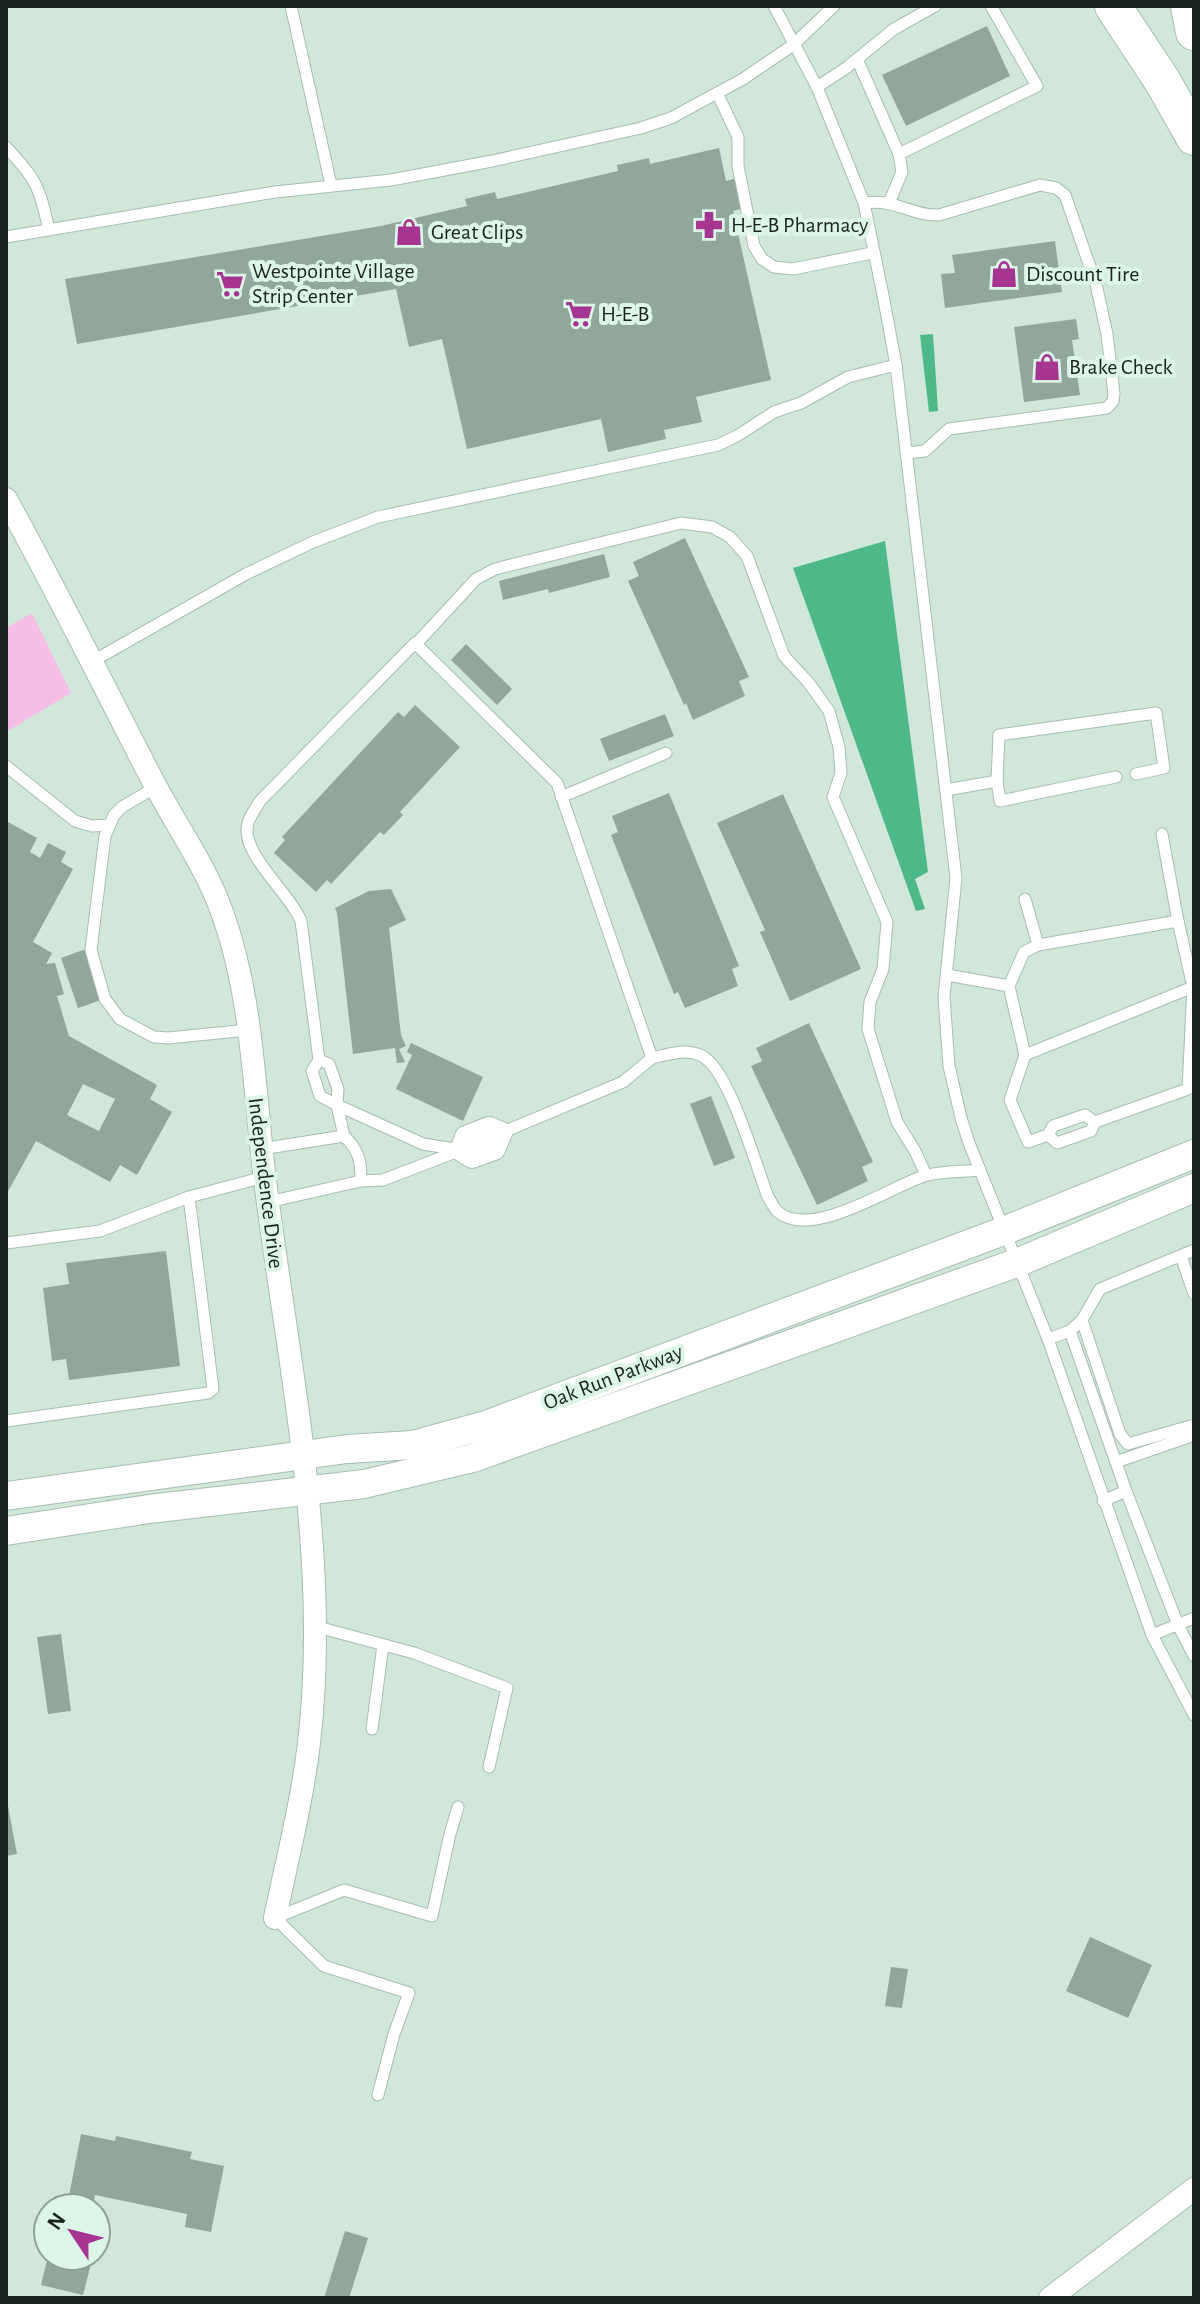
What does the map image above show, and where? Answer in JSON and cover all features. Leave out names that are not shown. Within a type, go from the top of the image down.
[{"type":"main road","points":[[1113,6],[1163,82],[1194,137]]},
{"type":"main road","points":[[1189,6],[1194,32]]},
{"type":"street","name":"Independence Drive","points":[[8,510],[93,661],[156,787],[212,887],[236,957],[308,1490],[314,1626],[309,1742],[275,1918]]},
{"type":"street","points":[[461,1150],[466,1137],[489,1128],[501,1133]]},
{"type":"street","name":"Oak Run Parkway","points":[[6,1496],[303,1456],[413,1445],[486,1425],[1006,1230],[1194,1154]]},
{"type":"street","name":"Oak Run Parkway","points":[[6,1531],[149,1509],[364,1484],[473,1458],[1019,1262],[1194,1188]]},
{"type":"street","points":[[1050,2298],[1194,2189]]},
{"type":"lane","points":[[291,6],[331,185]]},
{"type":"lane","points":[[774,6],[817,87],[864,203],[896,365],[956,878],[945,1028],[954,1092],[980,1170],[1048,1339],[1152,1635],[1194,1715]]},
{"type":"lane","points":[[6,237],[331,185],[391,180],[641,128],[671,118],[718,95],[793,45],[830,10],[841,6]]},
{"type":"lane","points":[[817,87],[894,29],[935,6]]},
{"type":"lane","points":[[899,154],[1037,86],[991,6]]},
{"type":"lane","points":[[857,59],[899,154],[902,172],[889,203]]},
{"type":"lane","points":[[718,95],[738,137],[738,166],[757,253],[774,267],[782,269],[872,253]]},
{"type":"lane","points":[[6,147],[33,177],[49,230]]},
{"type":"lane","points":[[864,203],[889,203],[927,215],[939,215],[1040,185],[1061,191],[1100,296],[1107,334],[1114,394],[1113,401],[1103,410],[949,429],[925,451],[906,453]]},
{"type":"lane","points":[[93,661],[257,569],[313,542],[368,521],[404,510],[718,445],[774,412],[801,403],[848,377],[896,365]]},
{"type":"lane","points":[[461,1150],[423,1144],[320,1096],[312,1071],[319,1060],[301,921],[291,902],[263,870],[247,833],[248,823],[260,801],[476,579],[495,569],[681,523],[712,527],[730,537],[747,556],[784,656],[829,711],[839,747],[841,773],[833,797],[887,922],[883,969],[870,1002],[868,1029],[897,1122],[926,1175]]},
{"type":"lane","points":[[416,644],[557,783],[652,1058]]},
{"type":"lane","points":[[1116,777],[1000,801],[997,781],[999,735],[1156,713],[1164,768],[1136,774]]},
{"type":"lane","points":[[561,797],[666,753]]},
{"type":"lane","points":[[6,766],[75,821],[92,826],[109,825]]},
{"type":"lane","points":[[946,790],[997,781]]},
{"type":"lane","points":[[156,787],[122,807],[109,825],[103,847],[91,950],[105,999],[120,1019],[154,1037],[248,1030]]},
{"type":"lane","points":[[1048,1135],[1057,1143],[1091,1131],[1095,1122],[1188,1089],[1193,987],[1162,834]]},
{"type":"lane","points":[[1025,899],[1038,945]]},
{"type":"lane","points":[[1095,1122],[1085,1115],[1053,1126],[1048,1135],[1028,1142],[1010,1100],[1025,1055],[1009,986],[1024,952],[1038,945],[1178,921]]},
{"type":"lane","points":[[947,975],[1009,986]]},
{"type":"lane","points":[[1025,1055],[1193,987]]},
{"type":"lane","points":[[501,1133],[623,1082],[652,1058],[691,1052],[710,1061],[725,1080],[768,1197],[778,1212],[791,1218],[810,1220],[836,1214],[926,1175],[980,1170]]},
{"type":"lane","points":[[319,1060],[329,1064],[338,1089],[337,1105],[344,1136],[356,1147],[361,1162],[361,1181]]},
{"type":"lane","points":[[261,1149],[344,1136]]},
{"type":"lane","points":[[268,1202],[361,1181],[383,1180],[461,1150]]},
{"type":"lane","points":[[6,1243],[100,1231],[189,1197],[264,1177]]},
{"type":"lane","points":[[6,1421],[208,1393],[213,1389],[189,1197]]},
{"type":"lane","points":[[1048,1339],[1070,1331],[1082,1320],[1100,1289],[1194,1250]]},
{"type":"lane","points":[[1181,1256],[1194,1294]]},
{"type":"lane","points":[[1082,1320],[1120,1434],[1128,1444],[1194,1425]]},
{"type":"lane","points":[[1070,1331],[1126,1491],[1178,1625],[1194,1656]]},
{"type":"lane","points":[[1116,1462],[1194,1435]]},
{"type":"lane","points":[[1103,1501],[1126,1491]]},
{"type":"lane","points":[[1152,1635],[1194,1618]]},
{"type":"lane","points":[[314,1626],[414,1653],[507,1688],[489,1767]]},
{"type":"lane","points":[[372,1729],[383,1645]]},
{"type":"lane","points":[[378,2095],[394,2034],[409,1993],[324,1966],[275,1918],[344,1890],[432,1916],[458,1807]]},
{"type":"shaded area","points":[[933,334],[938,411],[929,412],[920,335]]},
{"type":"shaded area","points":[[885,541],[928,872],[915,879],[925,909],[916,911],[793,568]]},
{"type":"shaded area","points":[[32,613],[71,693],[6,732],[6,628]]},
{"type":"building","points":[[987,26],[1010,76],[906,126],[882,75]]},
{"type":"building","name":"H-E-B","points":[[719,148],[726,181],[745,176],[752,206],[733,211],[771,380],[696,397],[702,422],[664,430],[666,439],[608,452],[601,419],[467,449],[442,339],[409,347],[396,289],[77,344],[65,279],[381,226],[467,206],[465,199],[495,192],[497,199],[618,171],[617,165],[649,158],[650,164]]},
{"type":"building","name":"Discount Tire","points":[[1055,241],[1062,292],[945,308],[941,274],[955,273],[952,255]]},
{"type":"building","name":"Brake Check","points":[[1076,319],[1079,339],[1072,340],[1080,395],[1024,402],[1014,327]]},
{"type":"building","points":[[685,538],[749,677],[739,681],[745,696],[693,720],[628,581],[639,576],[633,562]]},
{"type":"building","points":[[604,554],[610,577],[549,593],[548,589],[503,600],[499,581]]},
{"type":"building","points":[[466,644],[512,689],[497,705],[451,660]]},
{"type":"building","points":[[415,705],[460,747],[400,812],[403,815],[384,835],[380,832],[331,884],[327,880],[316,892],[274,853],[285,840],[282,837],[398,712],[404,717]]},
{"type":"building","points":[[665,714],[674,736],[609,761],[600,739]]},
{"type":"building","points":[[669,793],[739,966],[732,969],[738,986],[685,1008],[678,992],[674,994],[611,835],[618,832],[612,816]]},
{"type":"building","points":[[783,794],[861,969],[790,1001],[760,932],[765,930],[717,823]]},
{"type":"building","points":[[6,821],[37,838],[30,852],[40,858],[48,843],[66,852],[61,862],[73,869],[33,942],[52,953],[46,964],[55,963],[64,994],[57,996],[69,1036],[157,1085],[150,1099],[172,1112],[137,1175],[120,1165],[110,1182],[36,1141],[6,1195]],"holes":[[[83,1084],[115,1099],[99,1131],[67,1115]]]},
{"type":"building","points":[[391,889],[406,920],[389,928],[401,1035],[406,1046],[399,1049],[405,1062],[397,1063],[395,1048],[353,1054],[335,908],[369,891]]},
{"type":"building","points":[[86,949],[104,999],[78,1008],[61,958]]},
{"type":"building","points":[[809,1023],[873,1162],[862,1167],[868,1181],[817,1205],[751,1066],[762,1061],[756,1048]]},
{"type":"building","points":[[411,1043],[483,1077],[463,1121],[396,1089],[412,1055],[407,1052]]},
{"type":"building","points":[[711,1096],[735,1158],[714,1166],[690,1104]]},
{"type":"building","points":[[166,1251],[180,1366],[69,1380],[66,1359],[52,1361],[43,1288],[69,1284],[66,1263]]},
{"type":"building","points":[[61,1634],[71,1711],[48,1714],[37,1637]]},
{"type":"building","points":[[6,1795],[17,1854],[6,1856]]},
{"type":"building","points":[[1090,1937],[1152,1965],[1128,2018],[1066,1991]]},
{"type":"building","points":[[891,1967],[908,1969],[902,2008],[885,2006]]},
{"type":"building","points":[[81,2134],[115,2141],[116,2136],[192,2152],[190,2159],[224,2166],[211,2232],[185,2227],[187,2214],[112,2199],[112,2192],[70,2192]]},
{"type":"building","points":[[345,2231],[368,2238],[349,2298],[324,2298]]},
{"type":"building","points":[[44,2272],[89,2272],[83,2295],[41,2285]]},
{"type":"place","name":"H-E-B Pharmacy","points":[[709,225]]},
{"type":"place","name":"Great Clips","points":[[409,232]]},
{"type":"place","name":"Discount Tire","points":[[1004,274]]},
{"type":"place","name":"Westpointe Village Strip Center","points":[[230,284]]},
{"type":"place","name":"H-E-B","points":[[579,314]]},
{"type":"place","name":"Brake Check","points":[[1047,367]]}]
